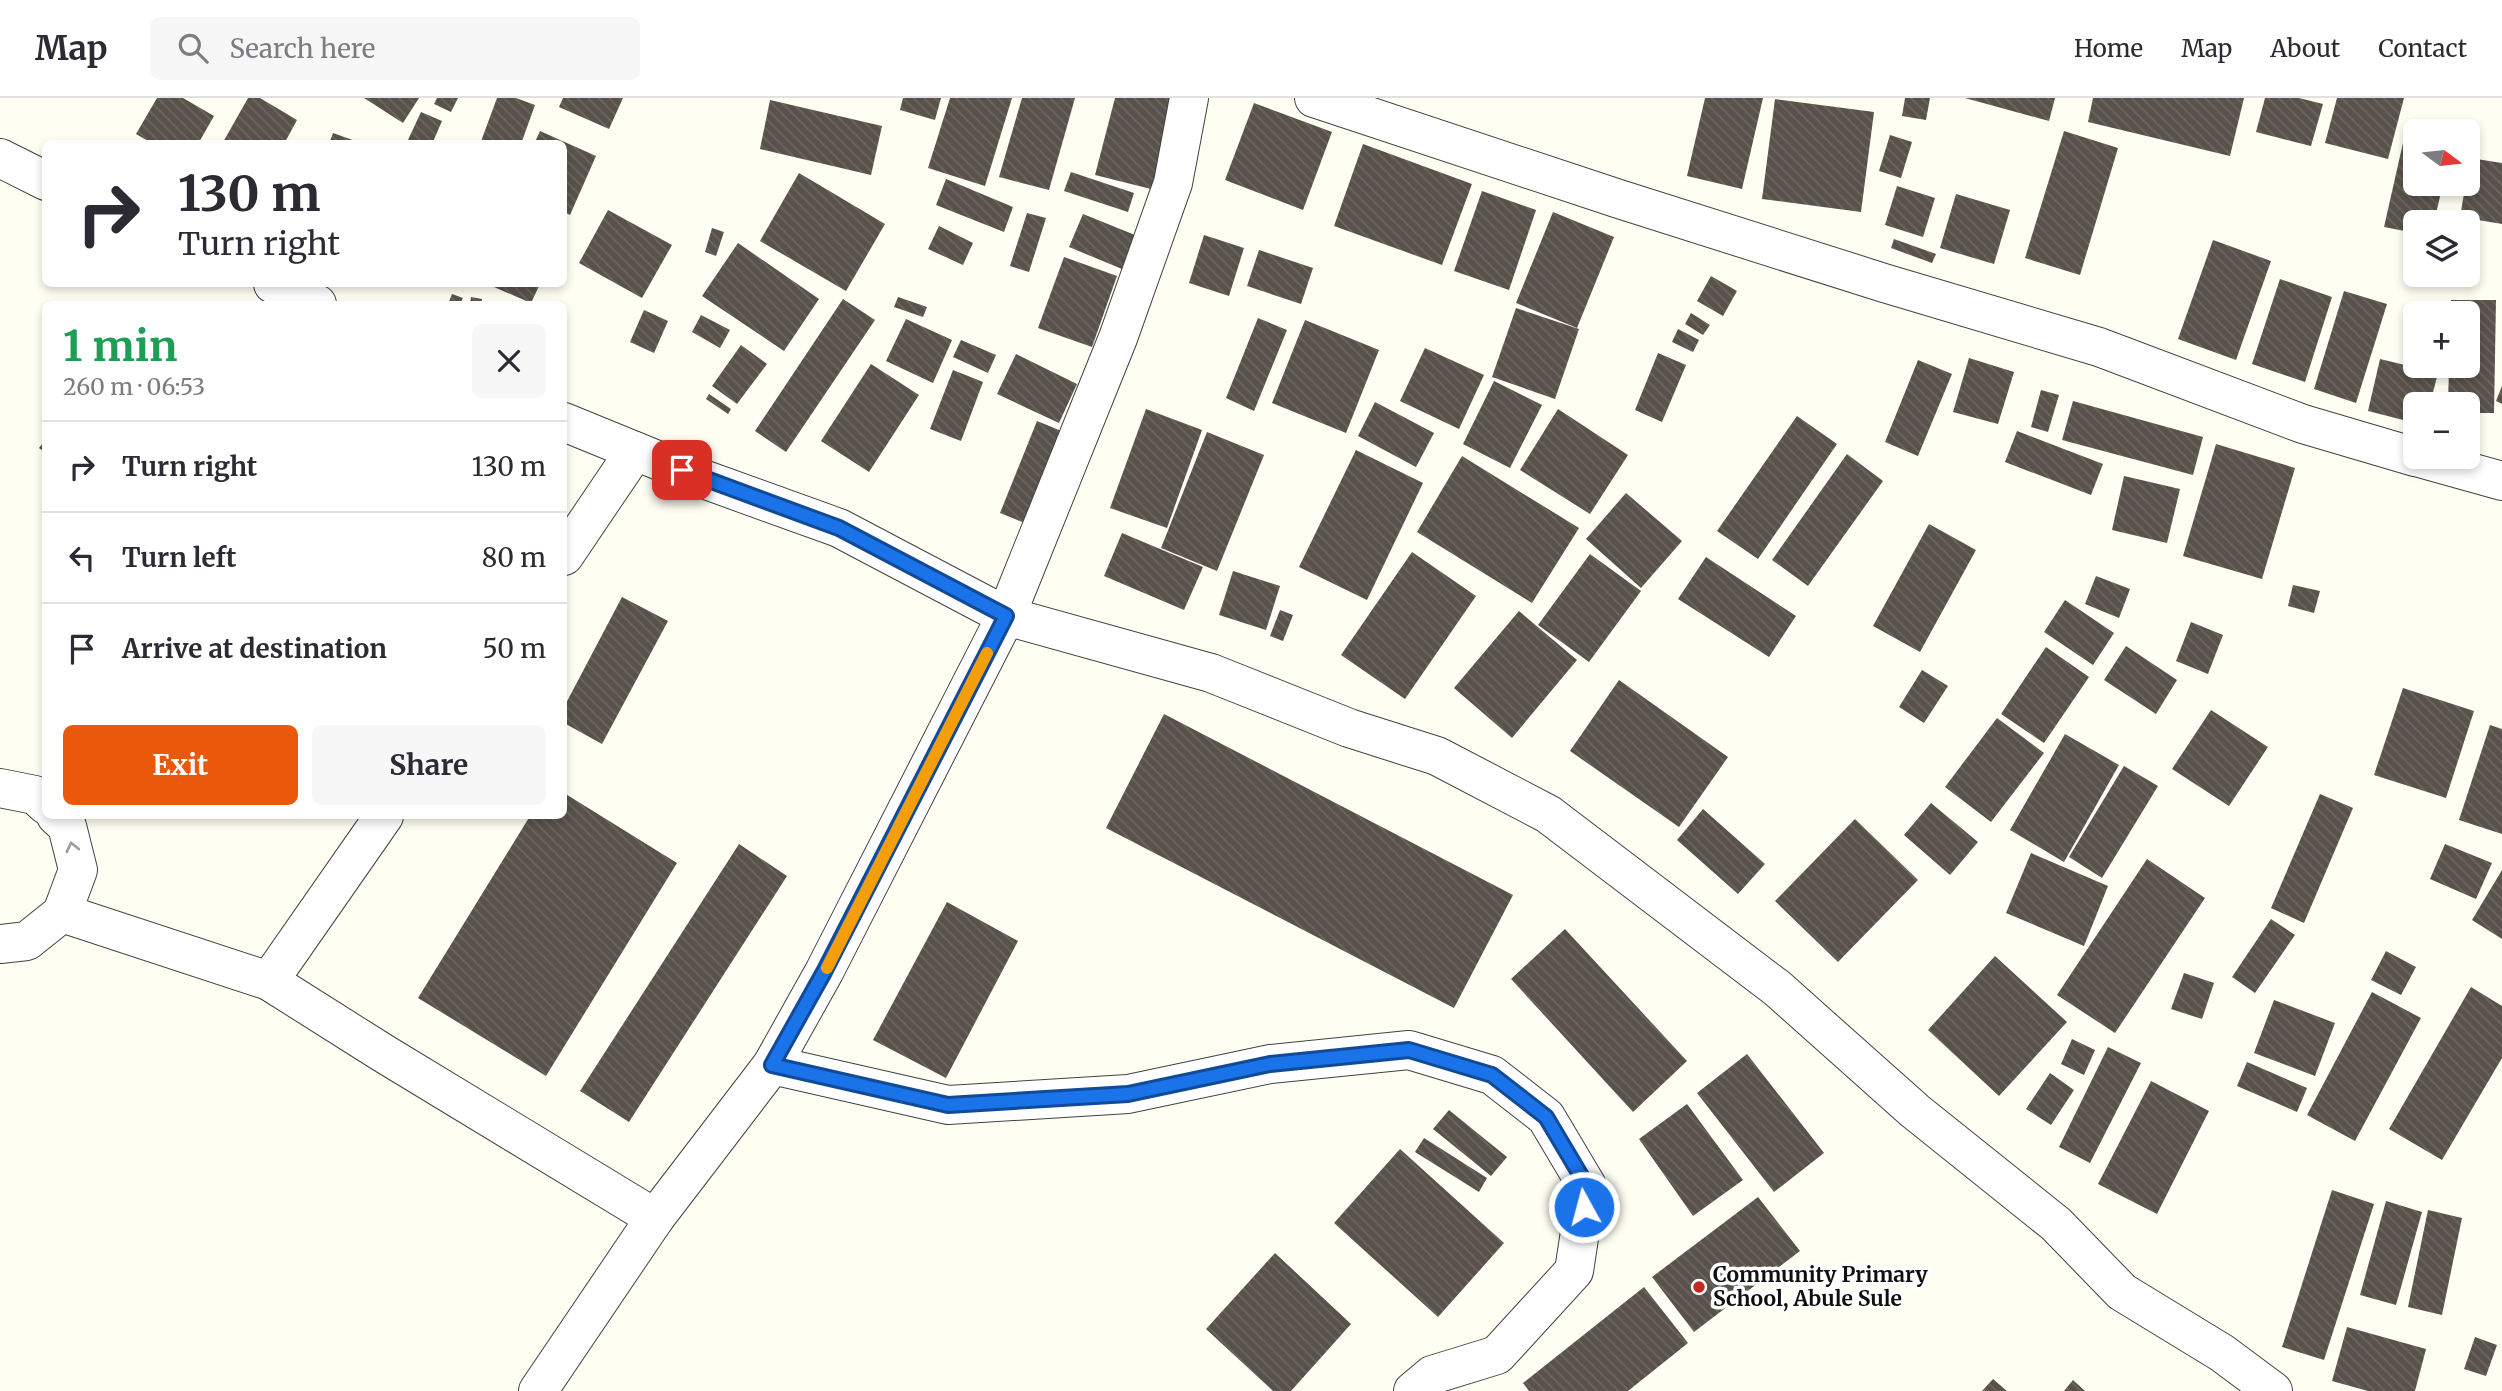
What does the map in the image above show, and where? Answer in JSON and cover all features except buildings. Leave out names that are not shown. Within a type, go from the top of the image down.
[{"type":"street","points":[[538,1391],[655,1218],[772,1065],[824,972],[1006,616],[1118,338],[1173,183],[1189,98]]},
{"type":"street","points":[[1314,98],[1738,237],[2099,347],[2303,424],[2403,453]]},
{"type":"street","points":[[0,158],[42,179]]},
{"type":"street","points":[[280,287],[310,301]]},
{"type":"street","points":[[567,423],[706,480],[839,528],[1006,616],[1211,673],[1349,728],[1437,755],[1548,814],[1777,988],[1915,1111],[2056,1224],[2122,1292],[2222,1353],[2273,1391]]},
{"type":"street","points":[[567,552],[635,451]]},
{"type":"street","points":[[2458,469],[2502,481]]},
{"type":"street","points":[[0,788],[35,795],[42,801]]},
{"type":"street","points":[[0,944],[27,941],[62,913],[78,870],[67,826],[59,819]]},
{"type":"street","points":[[269,981],[382,819]]},
{"type":"street","points":[[62,913],[269,981],[655,1218]]},
{"type":"street","points":[[772,1065],[948,1105],[1128,1094],[1270,1064],[1409,1050],[1492,1075],[1546,1117],[1587,1186],[1574,1271],[1497,1355],[1432,1375],[1413,1391]]},
{"type":"slow traffic","points":[[827,968],[987,653]]},
{"type":"place","name":"Community Primary School, Abule Sule","points":[[1699,1287]]},
{"type":"route","points":[[682,470],[839,528],[1006,616],[824,972],[772,1065],[948,1105],[1128,1094],[1270,1064],[1409,1050],[1492,1075],[1546,1117],[1587,1186],[1584,1207]]}]
